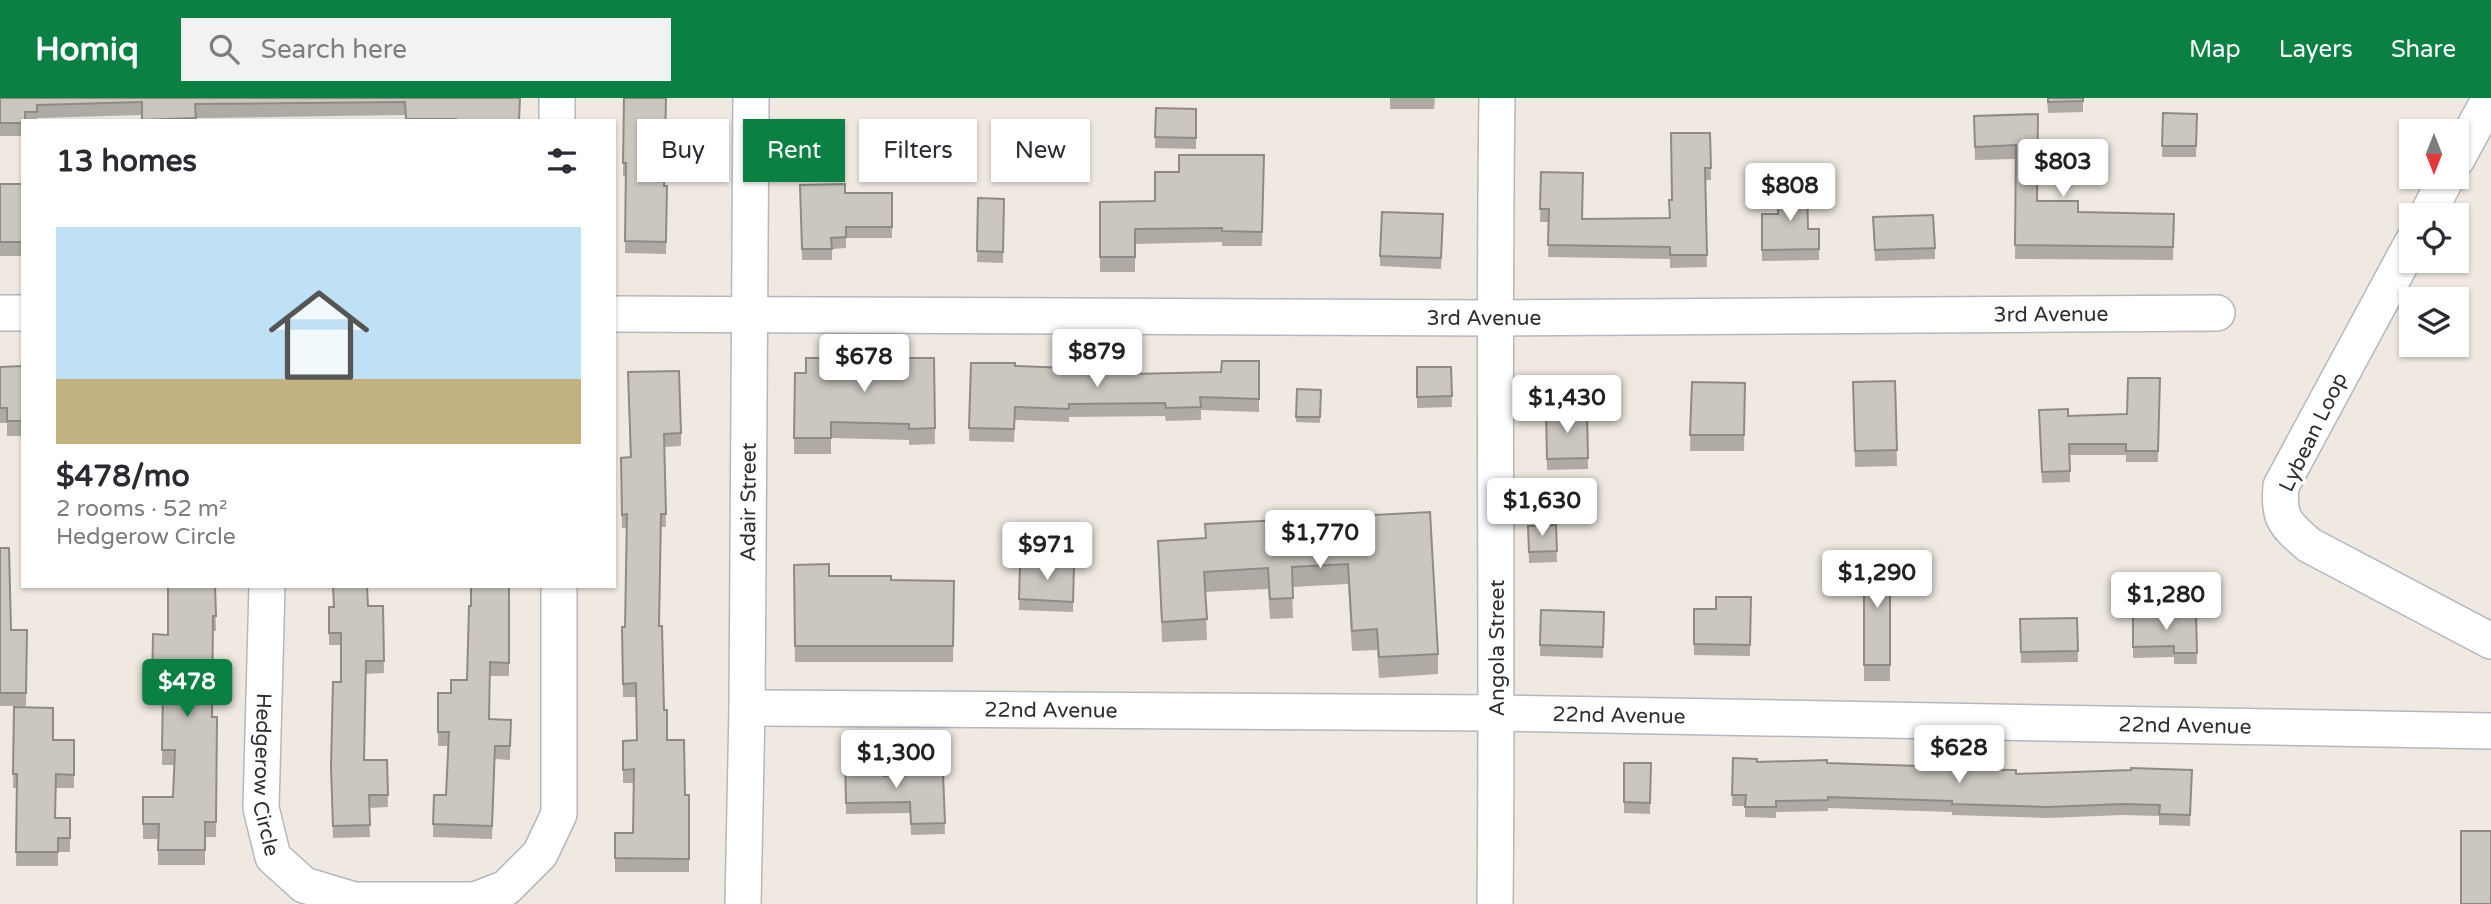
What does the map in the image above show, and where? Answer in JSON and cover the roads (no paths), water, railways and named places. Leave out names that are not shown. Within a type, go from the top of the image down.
[{"type":"street","points":[[557,98],[557,119]]},
{"type":"street","name":"Adair Street","points":[[743,904],[751,98]]},
{"type":"street","name":"Angola Street","points":[[1495,904],[1497,713],[1494,318],[1497,98]]},
{"type":"street","points":[[2469,137],[2490,98]]},
{"type":"street","name":"Lybean Loop","points":[[2399,267],[2281,486],[2279,508],[2290,528],[2309,545],[2491,640]]},
{"type":"street","points":[[0,313],[21,313]]},
{"type":"street","name":"3rd Avenue","points":[[616,314],[1494,318],[2217,313]]},
{"type":"street","name":"Hedgerow Circle","points":[[267,588],[261,808],[273,857],[304,885],[354,900],[475,900],[506,888],[540,854],[559,814],[559,588]]},
{"type":"street","name":"22nd Avenue","points":[[747,708],[1497,713],[2491,731]]}]
